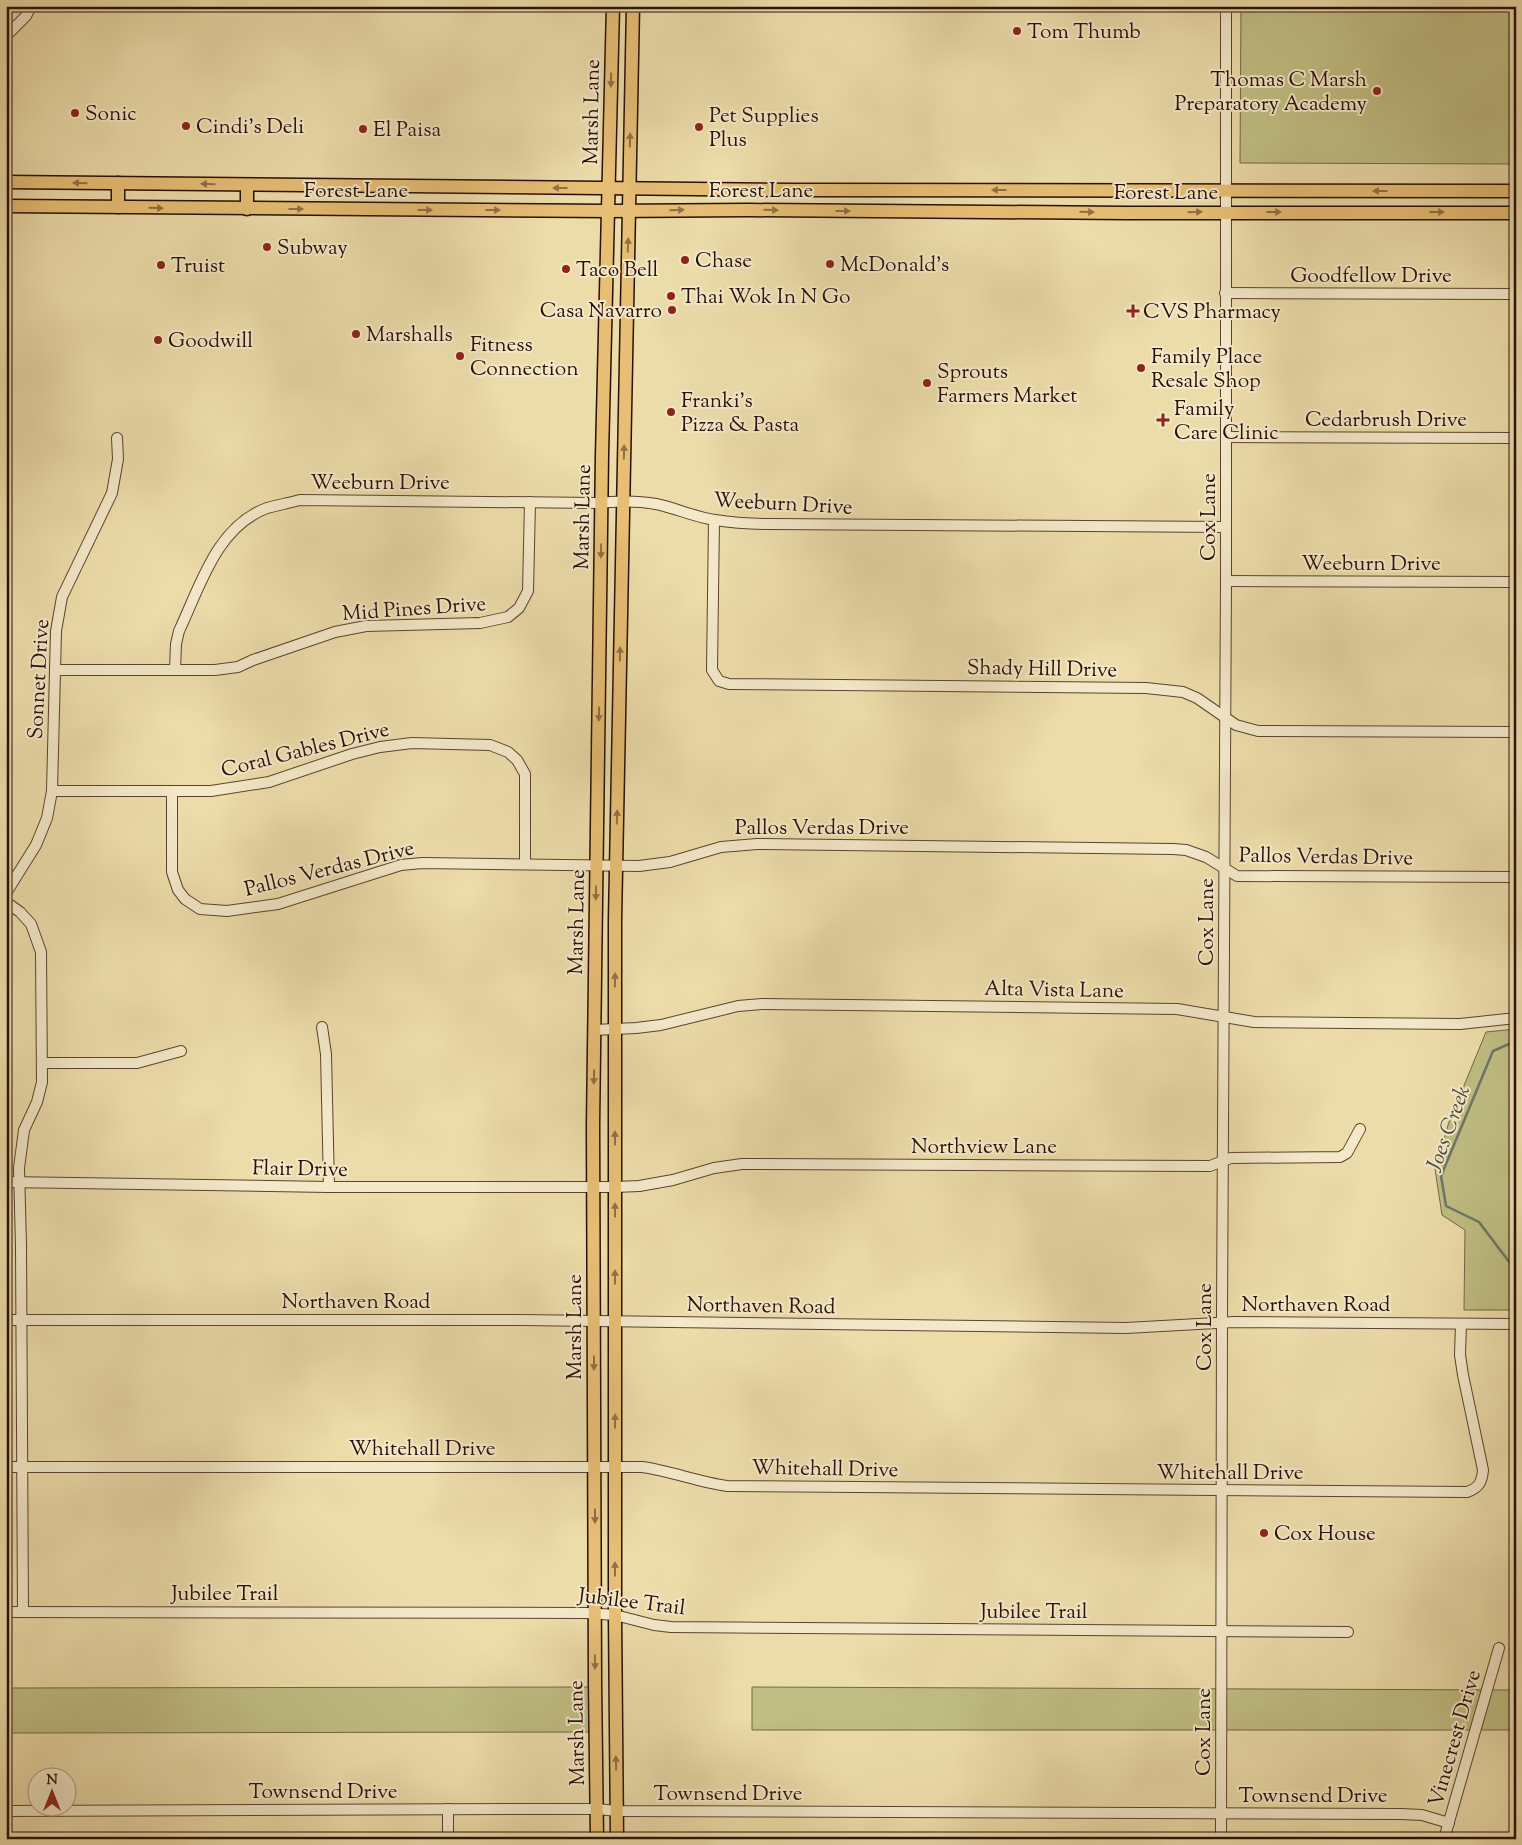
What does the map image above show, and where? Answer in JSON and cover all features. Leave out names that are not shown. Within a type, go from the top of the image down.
[{"type":"main road","name":"Marsh Lane","points":[[597,1839],[594,1467],[594,1030],[602,502],[613,6]]},
{"type":"main road","name":"Marsh Lane","points":[[617,1839],[614,1029],[625,350],[633,6]]},
{"type":"main road","points":[[612,31],[632,31]]},
{"type":"main road","name":"Forest Lane","points":[[6,182],[609,189],[1516,191]]},
{"type":"main road","points":[[118,183],[118,207]]},
{"type":"main road","points":[[247,185],[247,209]]},
{"type":"main road","points":[[446,210],[447,187]]},
{"type":"main road","points":[[794,190],[794,210]]},
{"type":"main road","points":[[1047,212],[1048,190]]},
{"type":"main road","name":"Forest Lane","points":[[6,206],[609,211],[1516,213]]},
{"type":"main road","points":[[606,352],[625,350]]},
{"type":"street","points":[[6,36],[26,16],[31,6]]},
{"type":"street","name":"Cox Lane","points":[[1222,1839],[1222,1323],[1226,717],[1226,6]]},
{"type":"street","name":"Goodfellow Drive","points":[[1225,293],[1516,294]]},
{"type":"street","name":"Cedarbrush Drive","points":[[1226,437],[1516,438]]},
{"type":"street","name":"Sonnet Drive","points":[[6,893],[36,845],[47,818],[52,791],[56,631],[62,597],[112,493],[118,459],[117,438]]},
{"type":"street","name":"Weeburn Drive","points":[[175,670],[176,644],[179,631],[226,537],[238,526],[265,509],[300,500],[602,502],[623,500],[658,504],[714,520],[772,524],[1226,528]]},
{"type":"street","name":"Mid Pines Drive","points":[[55,670],[215,670],[238,667],[335,632],[366,626],[480,623],[508,617],[519,608],[528,591],[530,502]]},
{"type":"street","name":"Shady Hill Drive","points":[[714,520],[712,670],[719,681],[729,684],[1146,688],[1183,692],[1198,698],[1243,728],[1258,731],[1516,732]]},
{"type":"street","name":"Weeburn Drive","points":[[1226,581],[1516,582]]},
{"type":"street","name":"Coral Gables Drive","points":[[52,791],[212,791],[269,782],[352,754],[380,747],[412,743],[490,744],[508,752],[517,760],[524,774],[524,864]]},
{"type":"street","name":"Pallos Verdas Drive","points":[[172,791],[172,872],[178,890],[185,899],[200,909],[227,911],[278,904],[401,865],[422,863],[639,866],[670,862],[721,848],[757,844],[1173,849],[1186,850],[1206,857],[1236,876],[1516,877]]},
{"type":"street","points":[[6,902],[20,912],[31,924],[41,952],[42,1082],[24,1130],[19,1168],[24,1612]]},
{"type":"street","name":"Alta Vista Lane","points":[[594,1030],[661,1025],[729,1008],[762,1004],[1177,1009],[1254,1022],[1460,1024],[1516,1018]]},
{"type":"street","points":[[322,1027],[326,1054],[329,1187]]},
{"type":"street","points":[[43,1063],[137,1063],[181,1050]]},
{"type":"street","name":"Northview Lane","points":[[593,1186],[640,1186],[673,1180],[714,1168],[742,1164],[1210,1166],[1231,1158],[1340,1157],[1347,1153],[1360,1129]]},
{"type":"street","name":"Flair Drive","points":[[6,1182],[329,1187],[593,1186]]},
{"type":"street","name":"Northaven Road","points":[[6,1320],[615,1321],[1126,1328],[1222,1323],[1516,1324]]},
{"type":"street","name":"Whitehall Drive","points":[[6,1467],[642,1467],[659,1469],[727,1486],[1467,1492],[1474,1490],[1482,1480],[1483,1470],[1463,1375],[1460,1355],[1461,1324]]},
{"type":"street","name":"Jubilee Trail","points":[[6,1612],[595,1613],[615,1615],[654,1625],[671,1627],[1348,1632]]},
{"type":"street","name":"Vinecrest Drive","points":[[1444,1839],[1499,1648]]},
{"type":"street","points":[[448,1809],[448,1839]]},
{"type":"street","name":"Townsend Drive","points":[[6,1811],[448,1809],[597,1810],[617,1812],[1402,1814],[1422,1816],[1449,1823]]},
{"type":"shaded area","name":"Thomas C Marsh Preparatory Academy","points":[[1241,6],[1516,6],[1516,164],[1240,163]]},
{"type":"shaded area","points":[[1516,1029],[1516,1310],[1464,1310],[1465,1230],[1442,1215],[1435,1169],[1449,1122],[1486,1032]]},
{"type":"shaded area","points":[[589,1687],[589,1732],[6,1733],[6,1688]]},
{"type":"shaded area","points":[[752,1687],[1516,1690],[1516,1730],[752,1730]]},
{"type":"waterway","name":"Joes Creek","points":[[1516,1041],[1493,1051],[1441,1176],[1446,1206],[1479,1222],[1516,1271]]},
{"type":"place","name":"Tom Thumb","points":[[1017,31]]},
{"type":"place","name":"Thomas C Marsh Preparatory Academy","points":[[1377,91]]},
{"type":"place","name":"Sonic","points":[[75,113]]},
{"type":"place","name":"Cindi's Deli","points":[[186,126]]},
{"type":"place","name":"Pet Supplies Plus","points":[[699,127]]},
{"type":"place","name":"El Paisa","points":[[363,129]]},
{"type":"place","name":"Subway","points":[[267,247]]},
{"type":"place","name":"Chase","points":[[685,260]]},
{"type":"place","name":"McDonald's","points":[[830,264]]},
{"type":"place","name":"Truist","points":[[161,265]]},
{"type":"place","name":"Taco Bell","points":[[566,269]]},
{"type":"place","name":"Thai Wok In N Go","points":[[671,296]]},
{"type":"place","name":"Casa Navarro","points":[[672,310]]},
{"type":"place","name":"CVS Pharmacy","points":[[1133,311]]},
{"type":"place","name":"Marshalls","points":[[356,334]]},
{"type":"place","name":"Goodwill","points":[[158,340]]},
{"type":"place","name":"Fitness Connection","points":[[460,356]]},
{"type":"place","name":"Family Place Resale Shop","points":[[1141,368]]},
{"type":"place","name":"Sprouts Farmers Market","points":[[927,383]]},
{"type":"place","name":"Franki's Pizza & Pasta","points":[[671,412]]},
{"type":"place","name":"Family Care Clinic","points":[[1163,420]]},
{"type":"place","name":"Cox House","points":[[1264,1533]]}]
